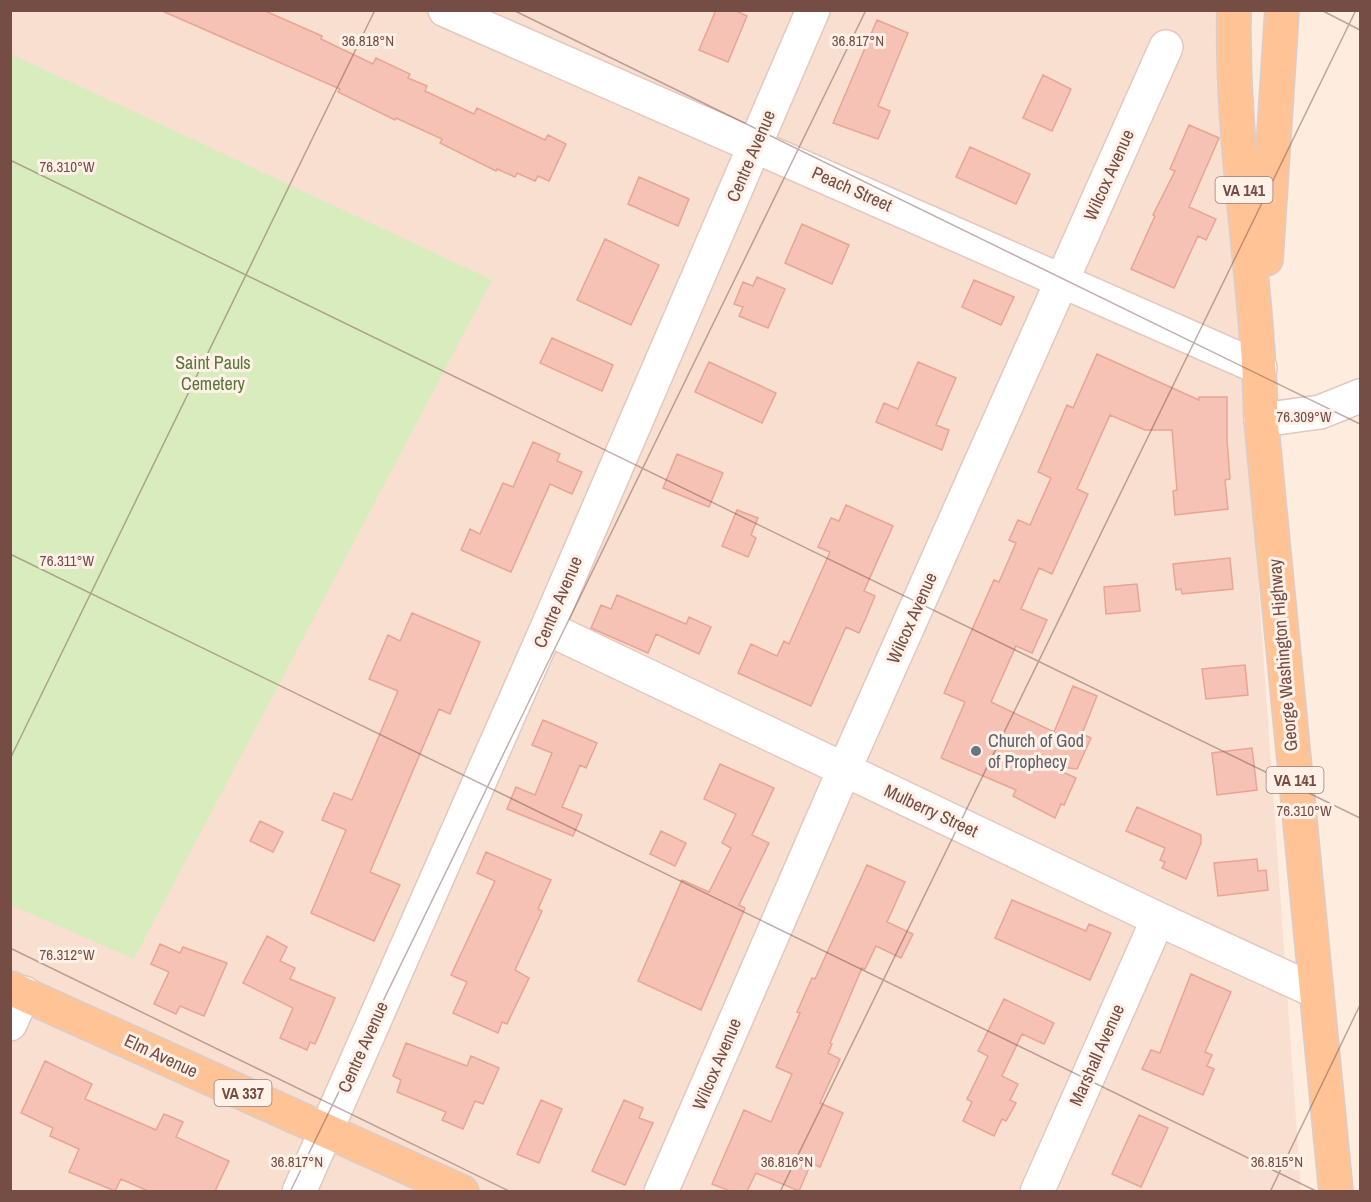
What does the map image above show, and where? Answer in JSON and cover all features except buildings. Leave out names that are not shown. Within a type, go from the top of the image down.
[{"type":"main road","name":"George Washington Highway","points":[[1234,10],[1233,71],[1260,368],[1261,420],[1336,1191]]},
{"type":"main road","name":"George Washington Highway","points":[[1260,368],[1282,10]]},
{"type":"main road","name":"Elm Avenue","points":[[15,989],[462,1191]]},
{"type":"street","name":"Peach Street","points":[[445,10],[1260,368]]},
{"type":"street","name":"Centre Avenue","points":[[299,1191],[547,628],[813,10]]},
{"type":"street","name":"Wilcox Avenue","points":[[662,1191],[844,770],[1166,47]]},
{"type":"street","points":[[1261,420],[1320,412],[1360,396]]},
{"type":"street","name":"Mulberry Street","points":[[547,628],[1158,919],[1315,991]]},
{"type":"street","name":"Marshall Avenue","points":[[1037,1191],[1158,919]]},
{"type":"street","points":[[10,1024],[15,989]]},
{"type":"shaded area","points":[[10,11],[1218,11],[1301,1191],[11,1191]]},
{"type":"green space","name":"Saint Pauls Cemetery","points":[[11,54],[492,280],[134,959],[11,905]]},
{"type":"place","name":"Church of God of Prophecy","points":[[976,751]]}]
